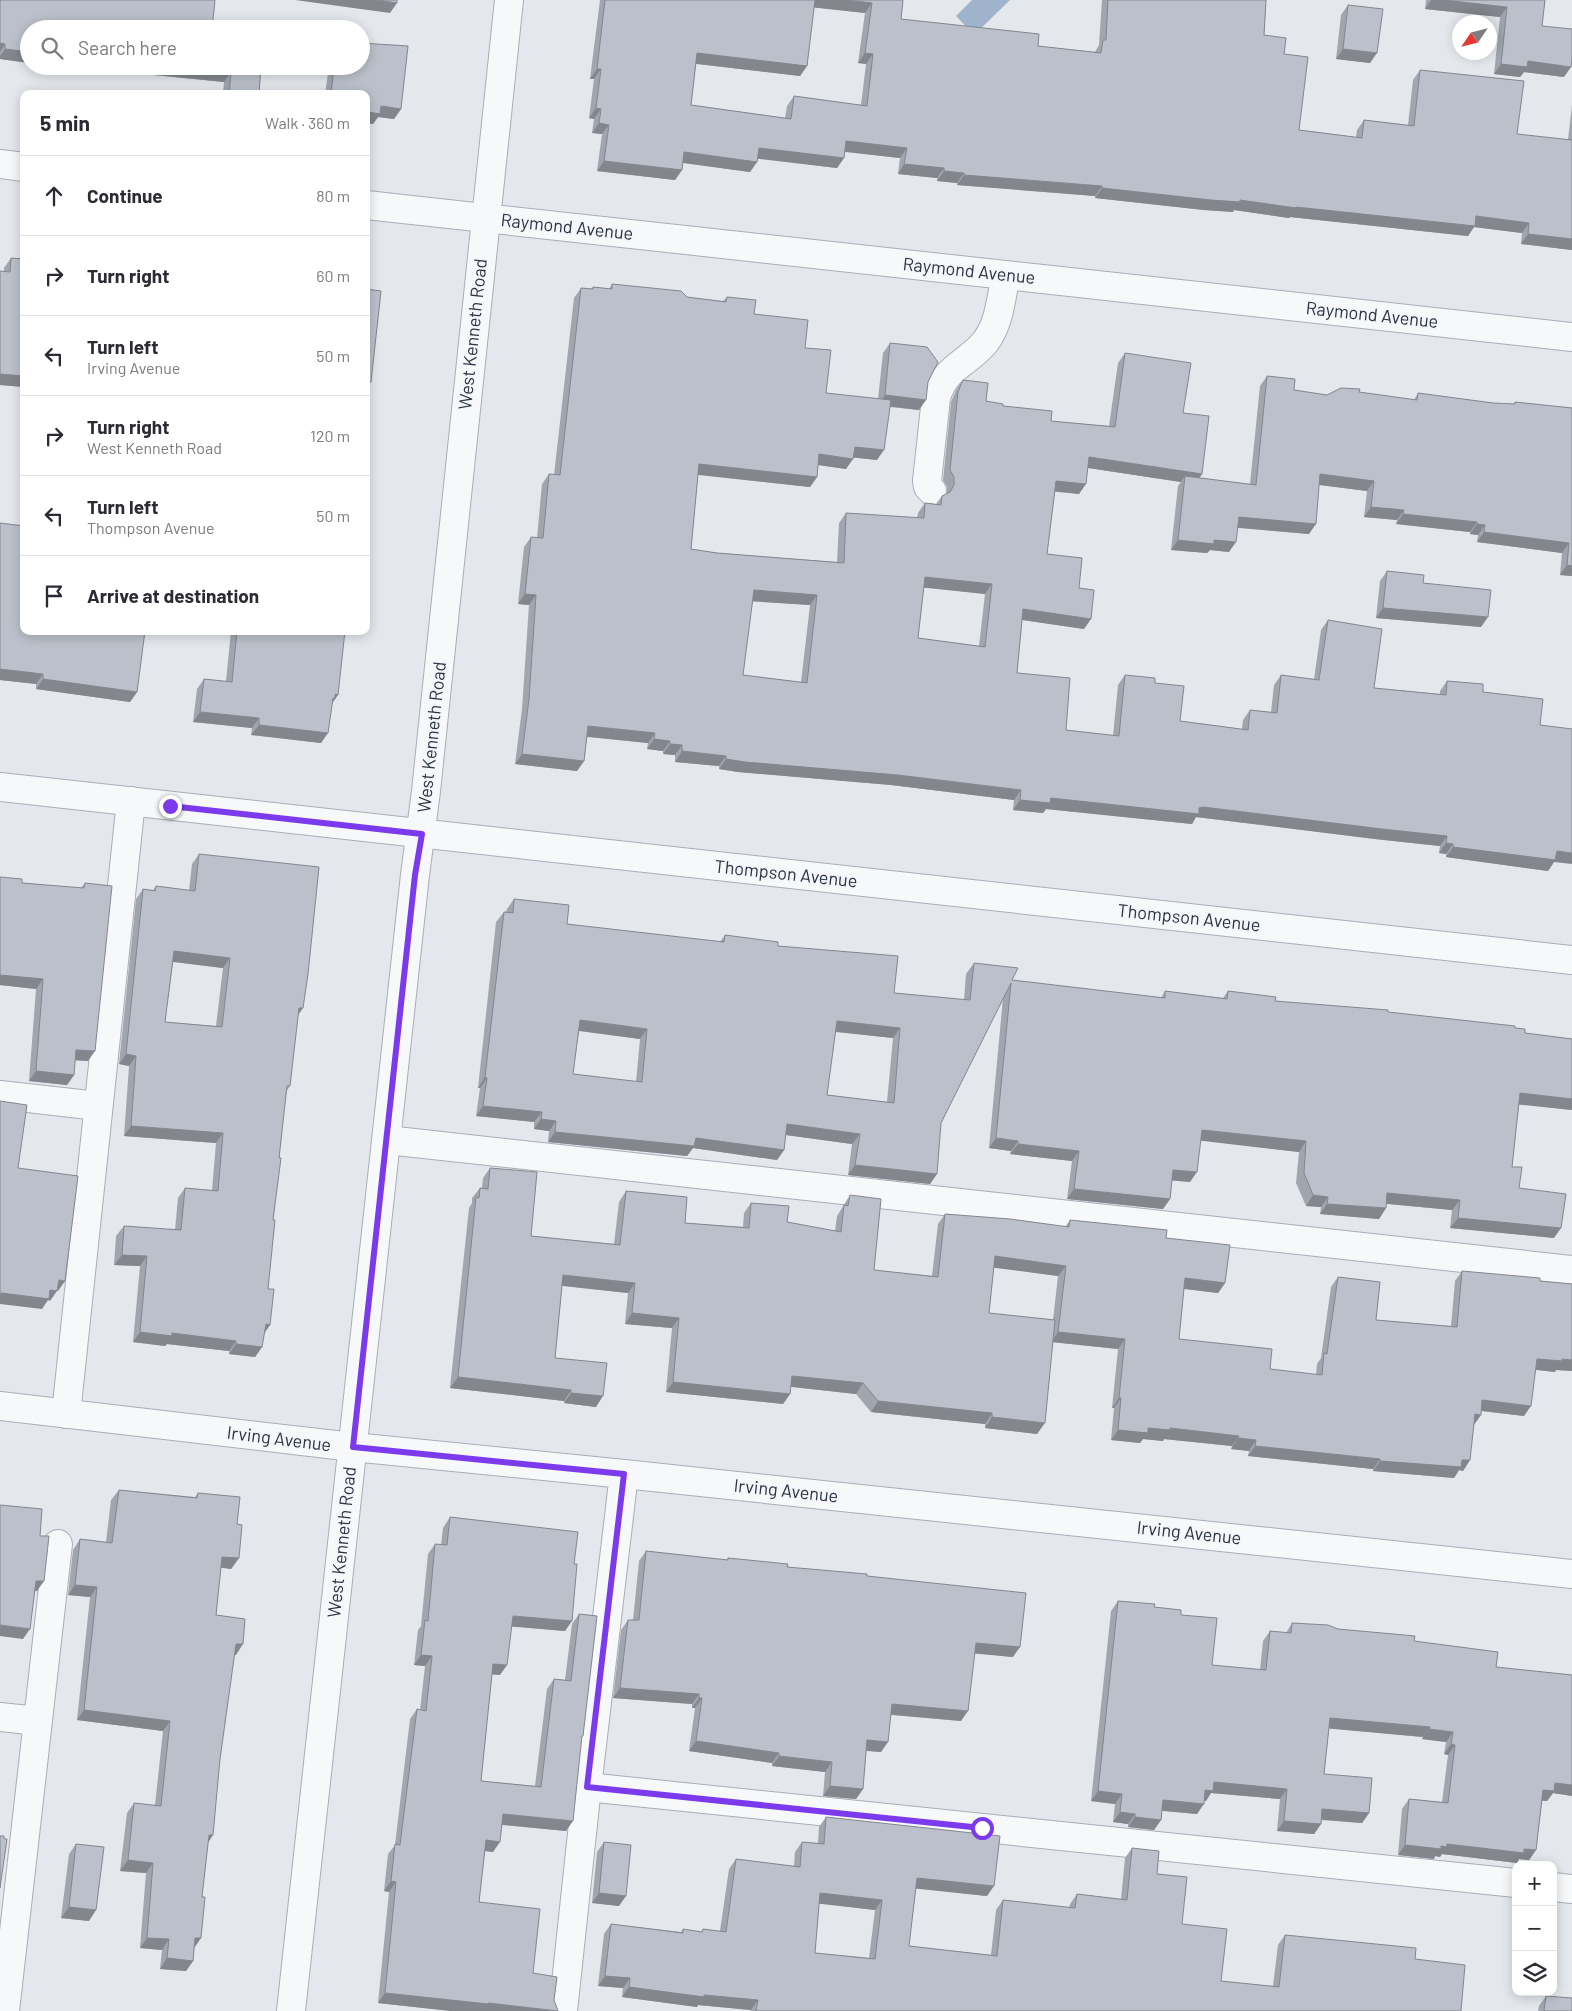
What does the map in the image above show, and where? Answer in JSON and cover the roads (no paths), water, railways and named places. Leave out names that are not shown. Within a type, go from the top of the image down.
[{"type":"street","name":"West Kenneth Road","points":[[291,2011],[415,875],[422,834],[509,0]]},
{"type":"street","points":[[0,164],[20,166]]},
{"type":"street","name":"Raymond Avenue","points":[[370,205],[1572,337]]},
{"type":"street","points":[[932,491],[928,487],[927,481],[936,398],[939,387],[945,378],[985,342],[993,330],[998,316],[1006,275]]},
{"type":"street","name":"Thompson Avenue","points":[[0,787],[1572,960]]},
{"type":"street","points":[[66,1414],[131,801]]},
{"type":"street","points":[[0,1095],[98,1106]]},
{"type":"street","points":[[387,1140],[1572,1270]]},
{"type":"street","name":"Irving Avenue","points":[[0,1406],[353,1447],[1572,1574]]},
{"type":"street","points":[[563,2011],[624,1474]]},
{"type":"street","points":[[5,2011],[58,1544]]},
{"type":"street","points":[[0,1717],[38,1720]]},
{"type":"street","points":[[587,1787],[1512,1883]]},
{"type":"street","points":[[1557,1887],[1572,1889]]},
{"type":"water","points":[[972,0],[1010,0],[974,35],[956,16]]}]
